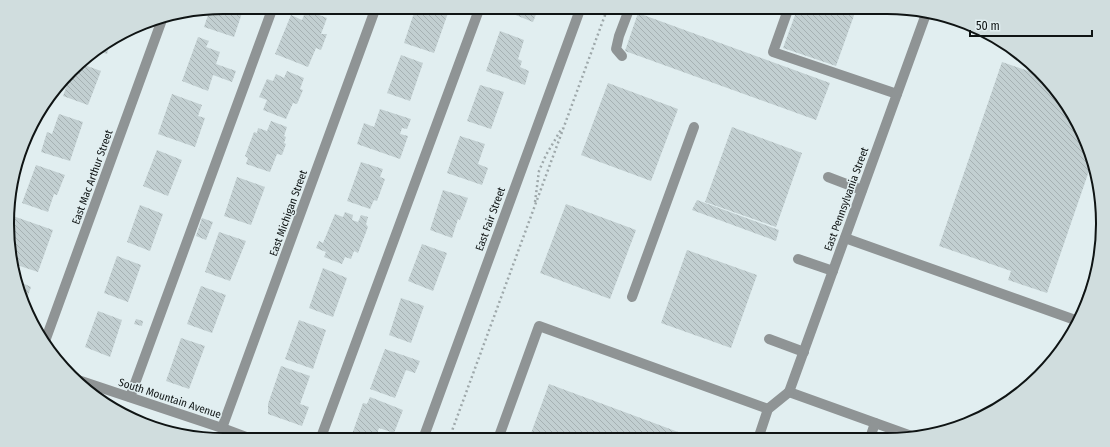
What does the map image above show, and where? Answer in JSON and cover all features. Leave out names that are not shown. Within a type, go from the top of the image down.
[{"type":"street","points":[[130,397],[270,14]]},
{"type":"street","name":"East Michigan Street","points":[[222,428],[373,14]]},
{"type":"street","points":[[323,433],[477,14]]},
{"type":"street","name":"East Fair Street","points":[[426,433],[578,14]]},
{"type":"street","points":[[622,56],[616,48],[618,36],[627,14]]},
{"type":"street","points":[[787,14],[773,52],[897,94]]},
{"type":"street","name":"East Pennsylvania Street","points":[[789,392],[925,18]]},
{"type":"street","name":"East Mac Arthur Street","points":[[47,336],[161,24]]},
{"type":"street","points":[[632,297],[694,127]]},
{"type":"street","points":[[828,177],[862,190]]},
{"type":"street","points":[[845,238],[1072,319]]},
{"type":"street","points":[[798,259],[833,272]]},
{"type":"street","points":[[500,433],[539,326],[768,409]]},
{"type":"street","points":[[769,339],[804,352]]},
{"type":"street","name":"South Mountain Avenue","points":[[88,383],[235,433]]},
{"type":"street","points":[[760,433],[768,409],[789,392],[902,433]]},
{"type":"street","points":[[872,433],[876,423]]},
{"type":"path","points":[[451,433],[605,14]]},
{"type":"path","points":[[534,209],[539,171],[546,155],[566,122]]},
{"type":"building","points":[[208,14],[242,14],[234,37],[204,27]]},
{"type":"building","points":[[304,14],[316,14],[327,18],[321,34],[327,34],[321,50],[316,48],[308,67],[275,54],[291,15],[302,20]]},
{"type":"building","points":[[414,14],[448,14],[434,53],[404,43]]},
{"type":"building","points":[[513,14],[536,14],[533,22]]},
{"type":"building","points":[[638,14],[641,14],[830,83],[816,120],[625,51]]},
{"type":"building","points":[[795,14],[855,14],[836,66],[783,48]]},
{"type":"building","points":[[500,31],[524,40],[518,59],[522,61],[520,67],[529,71],[525,85],[486,71]]},
{"type":"building","points":[[198,37],[209,41],[206,47],[220,52],[216,64],[236,71],[232,82],[213,75],[208,91],[182,81]]},
{"type":"building","points":[[109,48],[107,54],[102,53]]},
{"type":"building","points":[[401,55],[423,63],[410,101],[387,93]]},
{"type":"building","points":[[1002,62],[1032,72],[1061,107],[1080,143],[1089,170],[1047,293],[1008,280],[1011,271],[939,246]]},
{"type":"building","points":[[86,65],[101,71],[88,105],[63,96],[68,83]]},
{"type":"building","points":[[287,71],[304,78],[300,89],[303,90],[297,104],[293,103],[286,119],[263,110],[267,100],[259,97],[267,79],[273,81],[276,74],[284,78]]},
{"type":"building","points":[[608,83],[678,109],[651,181],[581,155]]},
{"type":"building","points":[[480,85],[504,92],[491,129],[467,121]]},
{"type":"building","points":[[172,94],[202,105],[198,116],[205,118],[195,147],[158,134]]},
{"type":"building","points":[[380,109],[411,119],[407,129],[402,128],[400,134],[408,136],[400,159],[357,144],[364,123],[374,127]]},
{"type":"building","points":[[59,114],[83,122],[70,161],[41,152],[47,132],[52,134]]},
{"type":"building","points":[[271,121],[287,127],[284,136],[286,137],[284,143],[286,144],[282,155],[277,154],[270,172],[246,164],[248,158],[245,156],[254,132],[257,133],[258,128],[267,131]]},
{"type":"building","points":[[732,127],[802,153],[776,227],[705,202]]},
{"type":"building","points":[[460,136],[485,144],[478,164],[488,168],[482,185],[447,173]]},
{"type":"building","points":[[157,150],[182,160],[168,196],[143,186]]},
{"type":"building","points":[[361,162],[383,169],[380,177],[385,179],[377,201],[374,200],[370,209],[347,201]]},
{"type":"building","points":[[36,165],[65,175],[57,195],[54,194],[48,212],[22,203]]},
{"type":"building","points":[[237,177],[265,187],[251,225],[224,216]]},
{"type":"building","points":[[443,190],[468,198],[460,220],[458,219],[452,238],[430,230]]},
{"type":"building","points":[[697,200],[779,230],[776,241],[692,210]]},
{"type":"building","points":[[566,204],[636,230],[610,299],[540,273]]},
{"type":"building","points":[[140,205],[163,214],[150,251],[127,242]]},
{"type":"building","points":[[345,212],[353,215],[352,220],[358,222],[361,215],[368,217],[366,224],[368,227],[358,253],[354,251],[351,259],[345,257],[342,264],[324,257],[326,252],[316,248],[319,241],[323,243],[335,214],[343,217]]},
{"type":"building","points":[[14,216],[53,230],[38,272],[18,265],[14,237]]},
{"type":"building","points":[[202,218],[213,222],[206,240],[196,236]]},
{"type":"building","points":[[219,232],[246,241],[230,281],[205,272]]},
{"type":"building","points":[[422,244],[447,253],[433,291],[408,281]]},
{"type":"building","points":[[687,250],[757,275],[731,348],[661,323]]},
{"type":"building","points":[[117,256],[141,265],[128,302],[104,293]]},
{"type":"building","points":[[323,268],[347,278],[333,317],[309,308]]},
{"type":"building","points":[[23,283],[31,287],[27,297]]},
{"type":"building","points":[[201,286],[226,295],[212,333],[187,324]]},
{"type":"building","points":[[401,298],[424,306],[411,343],[389,335]]},
{"type":"building","points":[[98,311],[122,320],[110,357],[85,347]]},
{"type":"building","points":[[136,319],[143,321],[142,326],[134,324]]},
{"type":"building","points":[[299,320],[326,330],[313,369],[285,359]]},
{"type":"building","points":[[181,338],[205,346],[189,389],[166,381]]},
{"type":"building","points":[[385,349],[420,361],[415,373],[406,370],[395,398],[370,389]]},
{"type":"building","points":[[281,366],[310,376],[300,404],[309,407],[302,426],[268,414],[268,404]]},
{"type":"building","points":[[549,384],[681,433],[531,433]]},
{"type":"building","points":[[370,397],[403,410],[394,433],[379,428],[377,433],[352,433],[363,403],[367,404]]}]
